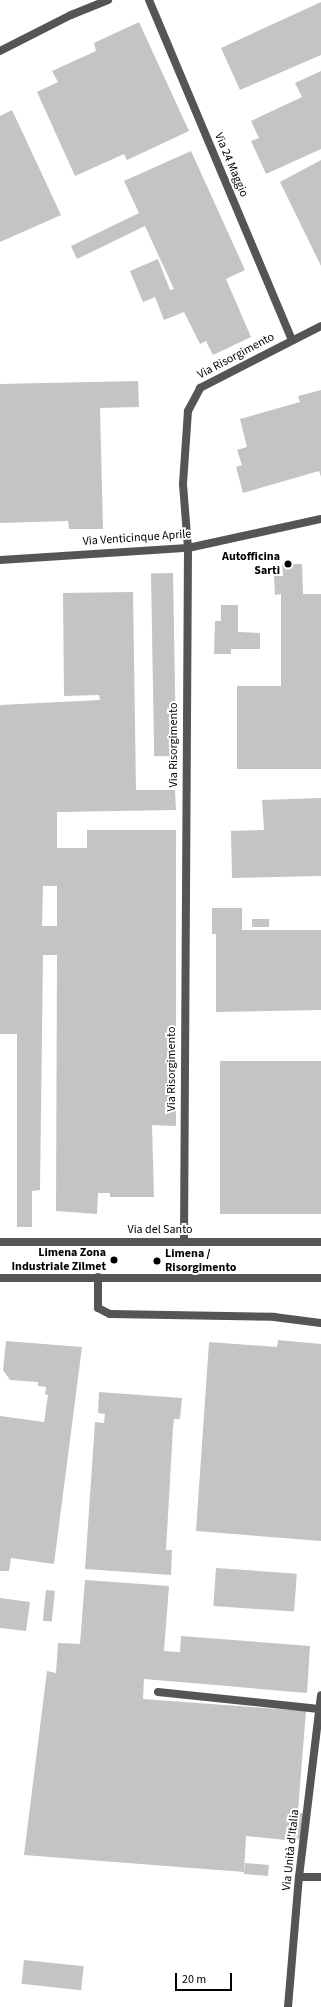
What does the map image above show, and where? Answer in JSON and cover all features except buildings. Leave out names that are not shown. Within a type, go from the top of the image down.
[{"type":"street","points":[[0,52],[71,15],[108,0]]},
{"type":"street","name":"Via 24 Maggio","points":[[149,0],[292,340]]},
{"type":"street","name":"Via Risorgimento","points":[[184,1242],[188,548],[183,484],[184,438],[188,411],[200,388],[321,326]]},
{"type":"street","name":"Via Venticinque Aprile","points":[[0,560],[188,548],[321,518]]},
{"type":"street","name":"Via del Santo","points":[[0,1242],[321,1242]]},
{"type":"street","points":[[98,1277],[98,1308],[110,1314],[274,1316],[321,1323]]},
{"type":"street","points":[[0,1278],[321,1278]]},
{"type":"street","points":[[158,1692],[319,1709]]},
{"type":"street","name":"Via Unità d'Italia","points":[[288,2007],[299,1876],[321,1695]]},
{"type":"street","points":[[299,1876],[321,1876]]},
{"type":"place","name":"Autofficina Sarti","points":[[288,564]]},
{"type":"place","name":"Limena Zona Industriale Zilmet","points":[[114,1260]]},
{"type":"place","name":"Limena / Risorgimento","points":[[157,1261]]}]
